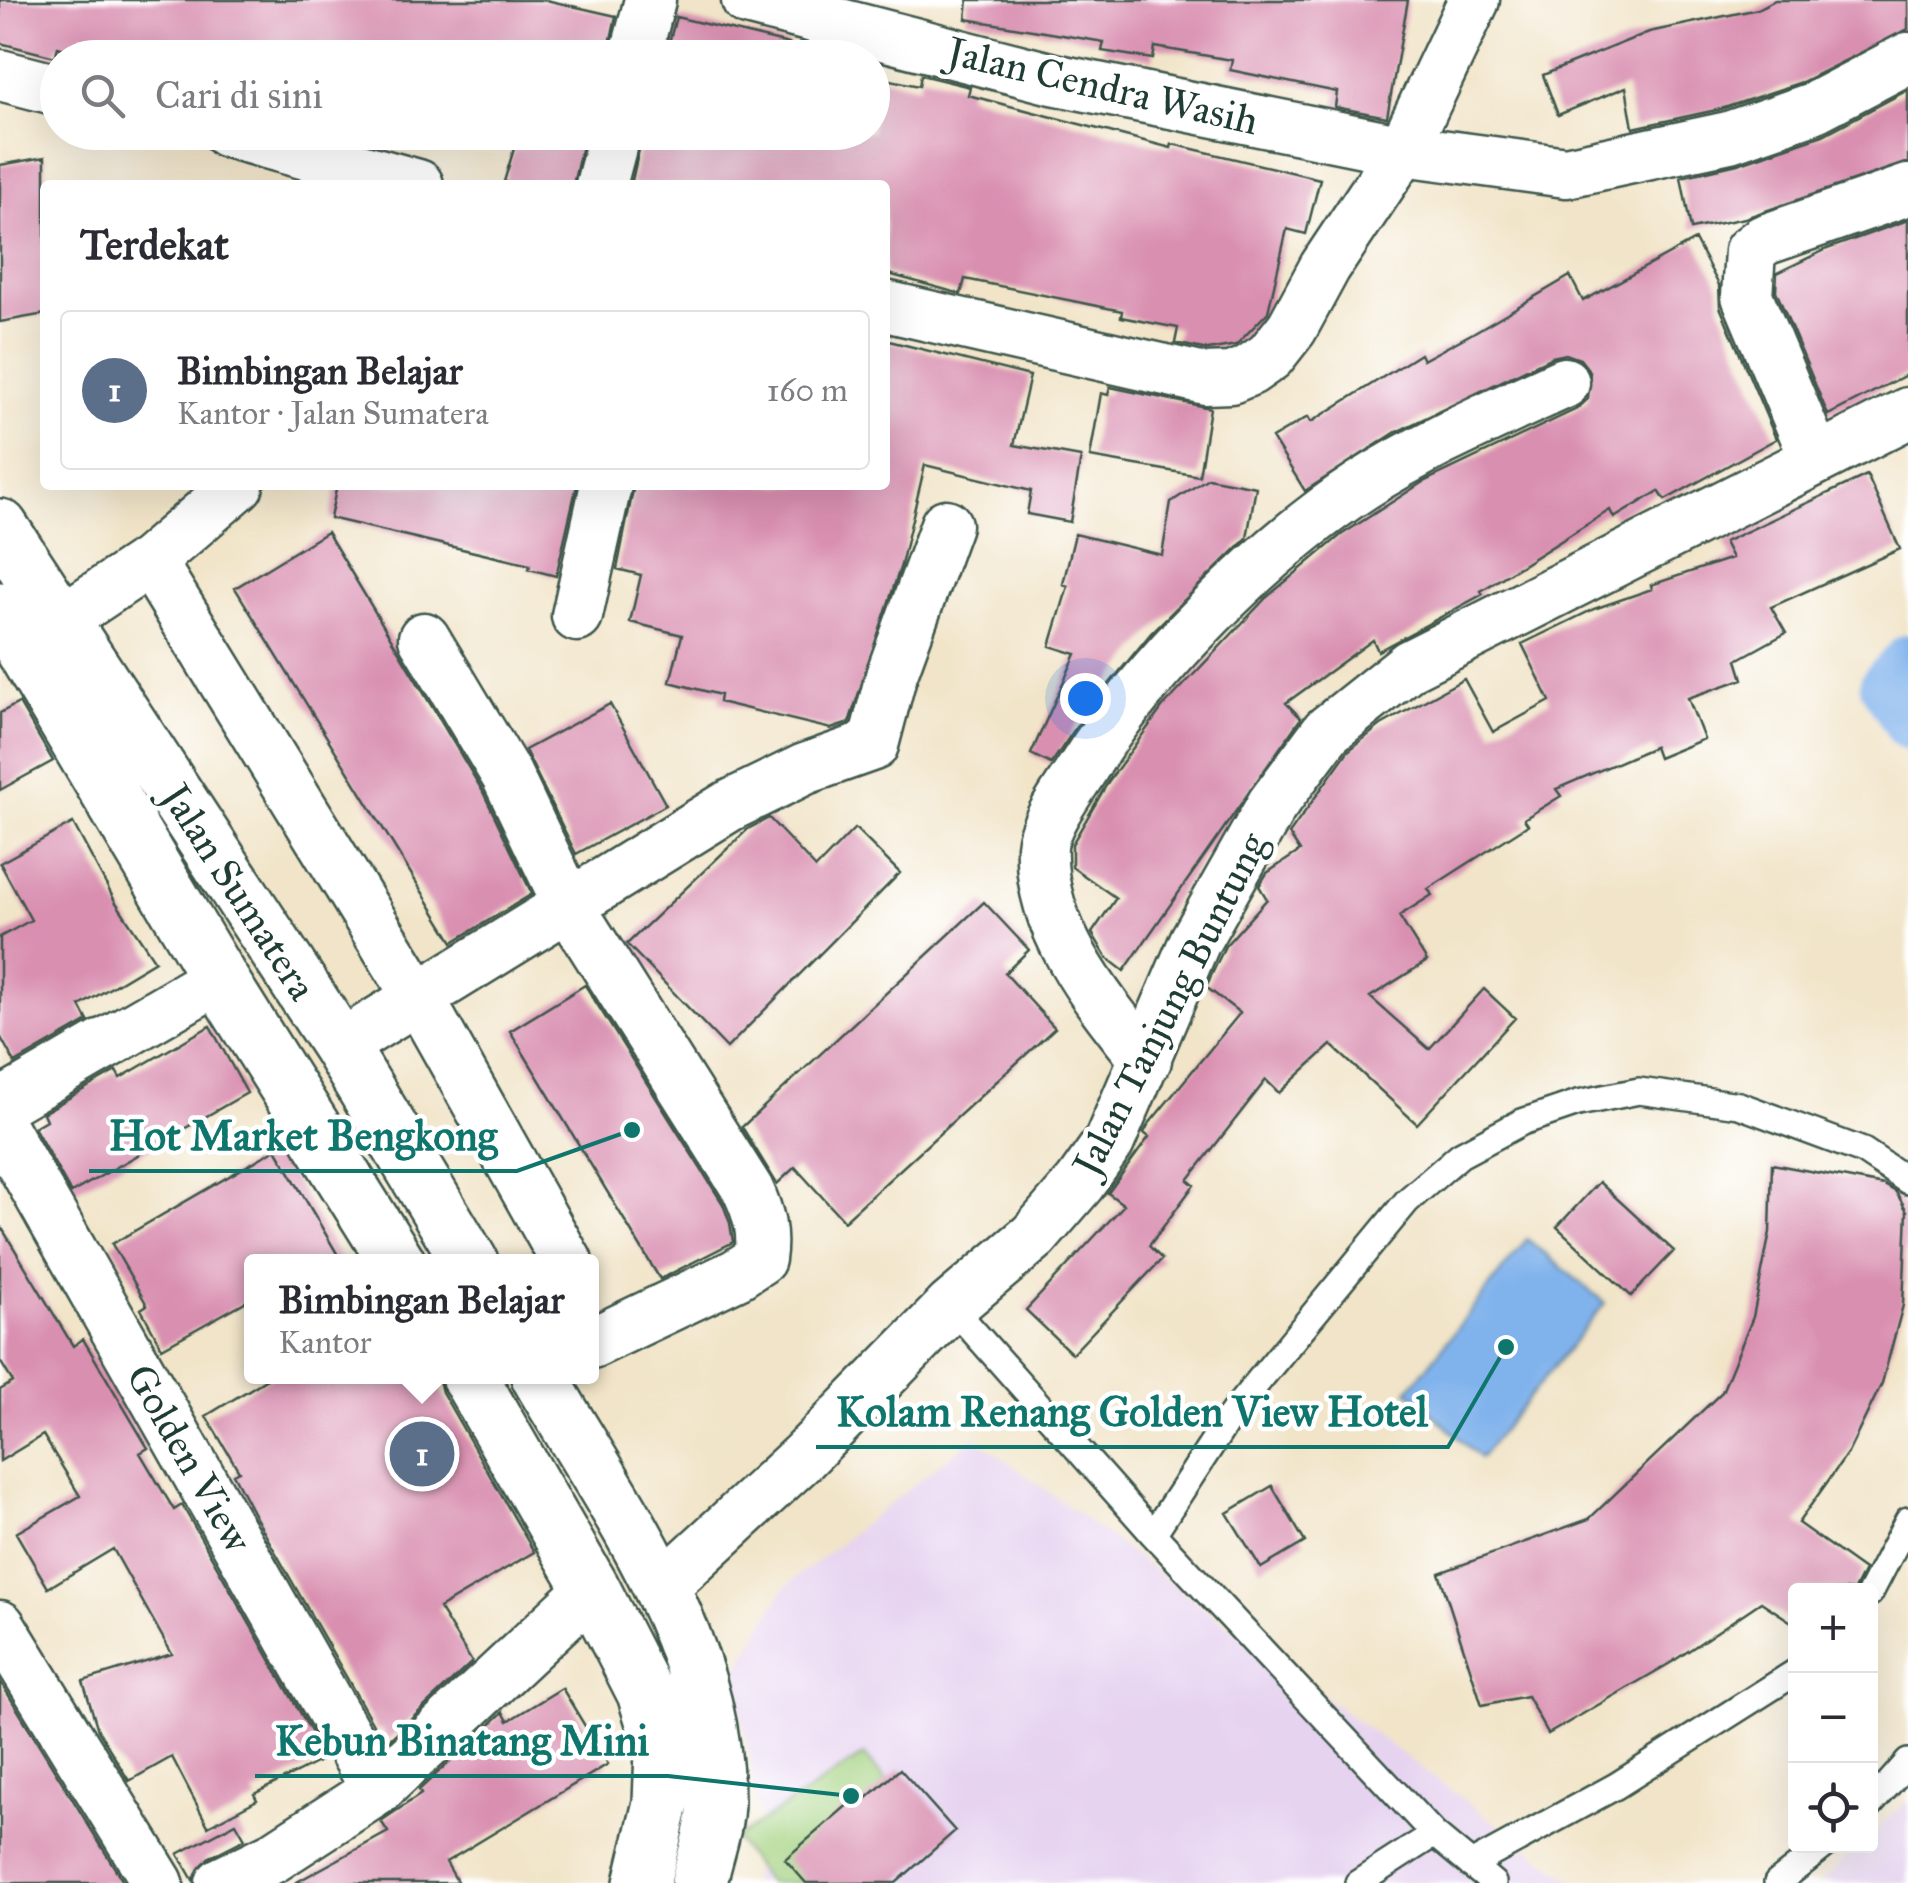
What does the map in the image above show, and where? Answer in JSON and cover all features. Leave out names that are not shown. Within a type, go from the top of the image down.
[{"type":"main road","name":"Jalan Sumatera","points":[[0,527],[28,626],[220,978],[392,1254]]},
{"type":"main road","name":"Jalan Sumatera","points":[[28,626],[340,1046],[465,1254]]},
{"type":"main road","points":[[474,1384],[592,1589],[646,1693],[663,1750],[662,1803],[642,1883]]},
{"type":"main road","points":[[544,1384],[662,1587],[700,1675],[709,1716],[716,1805],[699,1883]]},
{"type":"street","points":[[640,40],[650,0]]},
{"type":"street","name":"Jalan Cendra Wasih","points":[[747,0],[1053,79],[1403,150],[1566,172],[1729,137],[1813,108],[1908,58]]},
{"type":"street","points":[[890,307],[1205,379],[1231,378],[1270,356],[1292,328],[1325,267],[1403,150],[1474,0]]},
{"type":"street","points":[[0,76],[40,86]]},
{"type":"street","points":[[269,150],[319,171],[383,180]]},
{"type":"street","points":[[602,180],[610,150]]},
{"type":"street","points":[[1815,458],[1748,296],[1750,252],[1764,240],[1908,190]]},
{"type":"street","points":[[1146,1060],[1090,985],[1064,940],[1043,885],[1042,842],[1066,795],[1136,691],[1247,578],[1358,488],[1436,443],[1564,382]]},
{"type":"street","name":"Jalan Tanjung Buntung","points":[[662,1587],[803,1457],[951,1306],[1034,1236],[1080,1183],[1109,1142],[1195,941],[1272,805],[1327,731],[1410,665],[1908,413]]},
{"type":"street","points":[[28,626],[150,562],[232,490]]},
{"type":"street","points":[[577,616],[605,490]]},
{"type":"street","points":[[340,1046],[570,908],[730,806],[805,769],[872,745],[891,676],[946,525]]},
{"type":"street","points":[[150,562],[418,997],[563,1254]]},
{"type":"street","points":[[424,638],[506,776],[570,908],[748,1190],[763,1240],[760,1259],[737,1274],[599,1327]]},
{"type":"street","points":[[0,1105],[220,978]]},
{"type":"street","name":"Golden View","points":[[0,1125],[377,1790]]},
{"type":"street","points":[[222,1883],[272,1858],[377,1790],[592,1589]]},
{"type":"street","points":[[0,1626],[158,1883]]},
{"type":"lane","points":[[1153,1534],[1233,1412],[1407,1200],[1460,1155],[1522,1122],[1578,1102],[1639,1091],[1739,1105],[1863,1151],[1908,1181]]},
{"type":"lane","points":[[951,1306],[1153,1534],[1434,1834],[1493,1883]]},
{"type":"lane","points":[[1875,1583],[1908,1520]]},
{"type":"lane","points":[[1471,1865],[1616,1786],[1794,1673]]},
{"type":"lane","points":[[1878,1796],[1908,1762]]},
{"type":"lane","points":[[1358,1883],[1434,1834]]},
{"type":"lane","points":[[1777,1883],[1815,1853]]},
{"type":"shaded area","points":[[974,1437],[1576,1883],[750,1883],[763,1841],[735,1673],[786,1586]]},
{"type":"shaded area","points":[[1908,1800],[1908,1883],[1820,1883],[1852,1853],[1878,1853],[1878,1828]]},
{"type":"green space","points":[[864,1755],[936,1837],[874,1883],[768,1883],[735,1839]]},
{"type":"water","points":[[1527,1239],[1605,1303],[1480,1458],[1408,1391]]},
{"type":"building","points":[[0,0],[546,0],[616,16],[611,40],[40,40],[40,53],[0,43]]},
{"type":"building","points":[[968,0],[1408,0],[1387,117],[1335,107],[1337,92],[1230,70],[1232,60],[1155,47],[1153,59],[1102,51],[1104,42],[966,19]]},
{"type":"building","points":[[1775,0],[1908,0],[1908,29],[1802,82],[1721,109],[1633,128],[1626,87],[1558,115],[1543,75],[1649,32],[1758,9]]},
{"type":"building","points":[[676,17],[772,40],[670,40]]},
{"type":"building","points":[[921,75],[970,87],[968,95],[1171,148],[1172,144],[1320,179],[1306,234],[1287,229],[1268,312],[1236,345],[1208,350],[1175,343],[1178,328],[1121,317],[1122,311],[965,279],[961,294],[890,274],[890,180],[632,180],[639,150],[890,150],[890,80],[919,86]]},
{"type":"building","points":[[1908,90],[1908,162],[1745,218],[1691,229],[1681,177],[1738,164],[1823,135]]},
{"type":"building","points":[[514,150],[581,150],[574,180],[505,180]]},
{"type":"building","points":[[45,157],[45,180],[40,180],[40,315],[0,322],[0,165]]},
{"type":"building","points":[[1908,220],[1908,374],[1828,415],[1776,291],[1777,273],[1827,249]]},
{"type":"building","points":[[1695,240],[1719,285],[1720,307],[1776,439],[1665,500],[1659,491],[1614,518],[1610,510],[1481,591],[1483,594],[1378,651],[1373,640],[1286,703],[1301,718],[1124,971],[1107,958],[1092,933],[1116,898],[1072,867],[1072,844],[1108,782],[1162,708],[1266,598],[1341,535],[1423,482],[1577,409],[1588,399],[1590,372],[1580,359],[1566,354],[1552,357],[1396,432],[1305,491],[1272,438],[1308,417],[1311,422],[1420,354],[1423,360],[1570,276],[1583,301]]},
{"type":"building","points":[[890,341],[1030,376],[1014,445],[1081,457],[1070,522],[1027,514],[1031,491],[925,465],[901,565],[849,723],[831,729],[719,702],[720,695],[670,682],[682,635],[630,622],[641,575],[617,569],[633,490],[890,490]]},
{"type":"building","points":[[1110,387],[1210,408],[1199,476],[1090,457],[1101,393],[1108,395]]},
{"type":"building","points":[[1867,475],[1900,549],[1771,607],[1786,633],[1737,660],[1743,679],[1688,698],[1704,739],[1658,758],[1654,747],[1556,789],[1561,796],[1524,819],[1528,825],[1428,889],[1432,895],[1399,916],[1427,961],[1370,997],[1429,1049],[1484,989],[1515,1018],[1417,1124],[1331,1045],[1279,1093],[1266,1080],[1188,1180],[1194,1185],[1149,1246],[1162,1259],[1072,1354],[1026,1310],[1124,1205],[1108,1193],[1149,1137],[1144,1133],[1148,1125],[1240,1013],[1206,987],[1225,946],[1267,899],[1259,886],[1267,873],[1300,851],[1289,834],[1348,751],[1381,725],[1464,679],[1493,732],[1550,701],[1522,644],[1594,609],[1652,589],[1651,585],[1732,558],[1724,542]]},
{"type":"building","points":[[1208,478],[1256,487],[1247,538],[1151,633],[1087,711],[1051,764],[1031,754],[1076,654],[1050,646],[1068,586],[1063,584],[1075,534],[1162,555],[1171,502]]},
{"type":"building","points":[[336,490],[576,490],[556,576],[529,569],[530,565],[330,518]]},
{"type":"building","points":[[327,532],[482,790],[532,894],[453,942],[235,588]]},
{"type":"building","points":[[19,703],[53,761],[0,790],[0,713]]},
{"type":"building","points":[[610,704],[666,805],[576,854],[525,750]]},
{"type":"building","points":[[769,818],[816,868],[855,828],[900,873],[727,1048],[627,944],[748,829]]},
{"type":"building","points":[[73,823],[115,901],[155,961],[80,1006],[88,1021],[15,1063],[0,1036],[0,937],[31,920],[0,863]]},
{"type":"building","points":[[984,902],[1029,950],[1005,973],[1055,1028],[844,1221],[795,1167],[777,1184],[742,1127]]},
{"type":"building","points":[[585,985],[723,1204],[730,1223],[733,1242],[660,1279],[510,1031]]},
{"type":"building","points":[[210,1026],[247,1093],[71,1193],[34,1127],[46,1120],[43,1113],[116,1071],[120,1078]]},
{"type":"building","points":[[276,1149],[337,1254],[244,1254],[244,1302],[162,1348],[141,1309],[147,1305],[112,1244]]},
{"type":"building","points":[[1772,1164],[1884,1185],[1896,1192],[1907,1211],[1903,1305],[1882,1383],[1848,1453],[1798,1523],[1864,1570],[1858,1583],[1788,1583],[1788,1620],[1761,1602],[1672,1662],[1548,1734],[1527,1696],[1482,1705],[1439,1573],[1589,1519],[1722,1392],[1753,1317],[1770,1232]]},
{"type":"building","points":[[1599,1182],[1674,1251],[1631,1296],[1557,1227]]},
{"type":"building","points":[[0,1225],[73,1346],[83,1339],[148,1448],[140,1453],[174,1510],[182,1505],[326,1758],[254,1794],[257,1800],[208,1826],[172,1757],[129,1781],[98,1730],[83,1681],[172,1654],[113,1549],[48,1588],[16,1533],[80,1496],[43,1435],[0,1461],[0,1390],[13,1382],[0,1361]]},
{"type":"building","points":[[259,1384],[440,1384],[534,1552],[439,1608],[472,1662],[388,1741],[381,1729],[377,1731],[255,1516],[233,1474],[239,1471],[206,1416]]},
{"type":"building","points":[[1272,1486],[1305,1542],[1261,1568],[1227,1513]]},
{"type":"building","points":[[0,1681],[124,1883],[0,1883]]},
{"type":"building","points":[[562,1688],[608,1764],[446,1862],[458,1883],[295,1883],[388,1832],[381,1821],[421,1794],[419,1790],[503,1712],[508,1721]]},
{"type":"building","points":[[900,1769],[955,1831],[896,1883],[806,1883],[785,1859],[851,1802],[856,1808]]},
{"type":"building","points":[[236,1823],[245,1839],[208,1858],[193,1880],[178,1854]]},
{"type":"waterway","points":[[1908,657],[1882,685],[1908,727]]},
{"type":"place","name":"Hot Market Bengkong","points":[[632,1130]]},
{"type":"place","name":"Kolam Renang Golden View Hotel","points":[[1506,1347]]},
{"type":"place","name":"Bimbingan Belajar","points":[[422,1454]]},
{"type":"place","name":"Kebun Binatang Mini","points":[[851,1796]]}]
